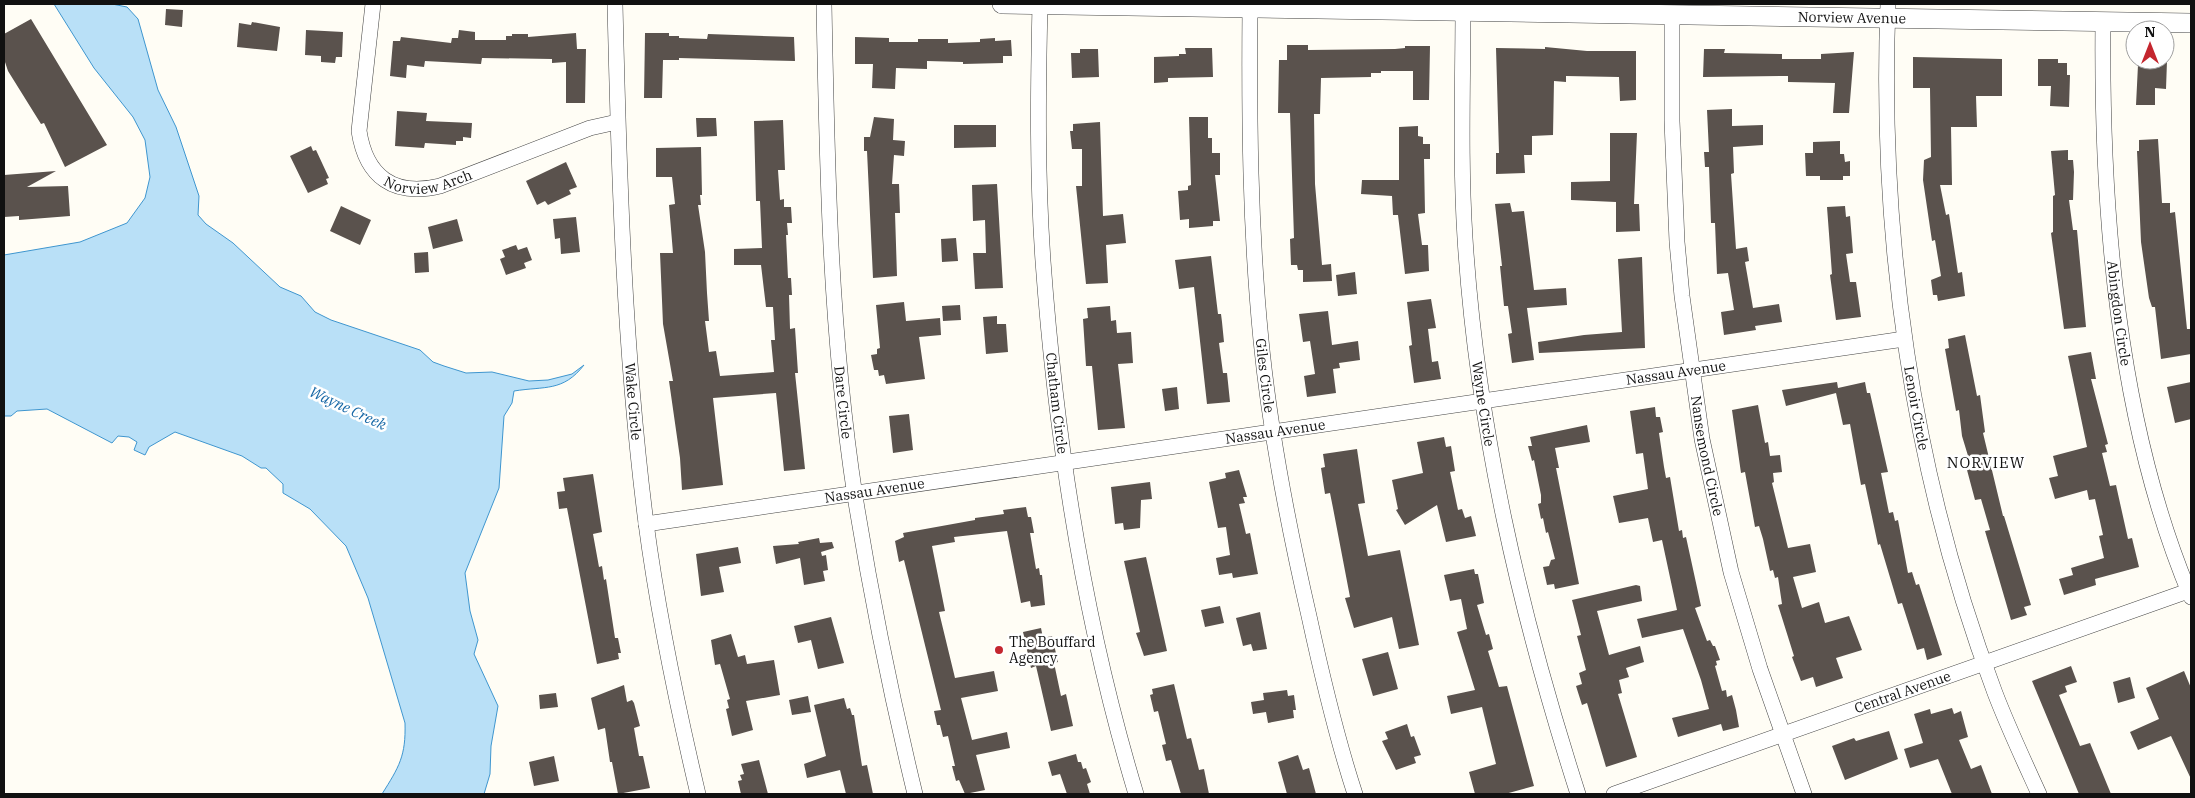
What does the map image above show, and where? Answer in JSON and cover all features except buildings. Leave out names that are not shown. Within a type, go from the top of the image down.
[{"type":"street","name":"Norview Arch","points":[[372,4],[359,131],[362,149],[369,164],[377,175],[391,184],[407,190],[424,190],[440,186],[590,128],[618,122]]},
{"type":"street","name":"Wake Circle","points":[[615,4],[618,122],[629,365],[646,524],[682,729],[698,794]]},
{"type":"street","name":"Dare Circle","points":[[824,4],[832,267],[855,495],[888,681],[915,794]]},
{"type":"street","name":"Norview Avenue","points":[[1002,4],[1463,7],[1672,14],[1887,11],[2104,22],[2191,23]]},
{"type":"street","name":"Chatham Circle","points":[[1040,4],[1038,119],[1043,260],[1057,407],[1078,545],[1104,674],[1136,794]]},
{"type":"street","name":"Giles Circle","points":[[1250,7],[1250,105],[1254,245],[1261,340],[1273,432],[1299,572],[1322,674],[1355,794]]},
{"type":"street","name":"Wayne Circle","points":[[1463,7],[1461,141],[1465,239],[1482,402],[1512,566],[1536,661],[1578,794]]},
{"type":"street","name":"Lenoir Circle","points":[[1887,11],[1887,153],[1891,218],[1904,339],[1932,484],[1944,535],[1985,664],[2039,794]]},
{"type":"street","name":"Nansemond Circle","points":[[1672,14],[1672,121],[1677,242],[1702,439],[1731,572],[1782,736],[1804,794]]},
{"type":"street","name":"Abingdon Circle","points":[[2104,22],[2102,106],[2105,178],[2110,243],[2123,342],[2140,431],[2164,523],[2190,592]]},
{"type":"street","name":"Nassau Avenue","points":[[646,524],[1692,372],[1904,339]]},
{"type":"street","name":"Central Avenue","points":[[1614,794],[2190,592]]},
{"type":"water","name":"Wayne Creek","points":[[54,4],[112,4],[127,7],[138,19],[158,90],[176,127],[199,196],[198,215],[206,224],[233,243],[280,287],[301,296],[315,312],[331,320],[420,350],[433,362],[466,373],[492,372],[529,381],[548,380],[572,374],[584,365],[569,380],[561,384],[514,391],[512,403],[504,416],[499,488],[465,573],[470,611],[478,640],[474,654],[498,706],[491,746],[490,774],[484,794],[382,794],[393,776],[403,753],[405,723],[368,598],[346,546],[310,509],[283,493],[283,484],[266,468],[261,468],[242,456],[175,432],[149,447],[145,455],[134,450],[137,442],[129,437],[118,436],[112,443],[47,409],[17,411],[11,416],[4,416],[4,255],[80,242],[127,223],[145,198],[150,177],[145,140],[133,117],[94,68]]},
{"type":"place","name":"The Bouffard Agency","points":[[999,650]]},
{"type":"district","name":"NORVIEW","points":[[1986,462]]}]
